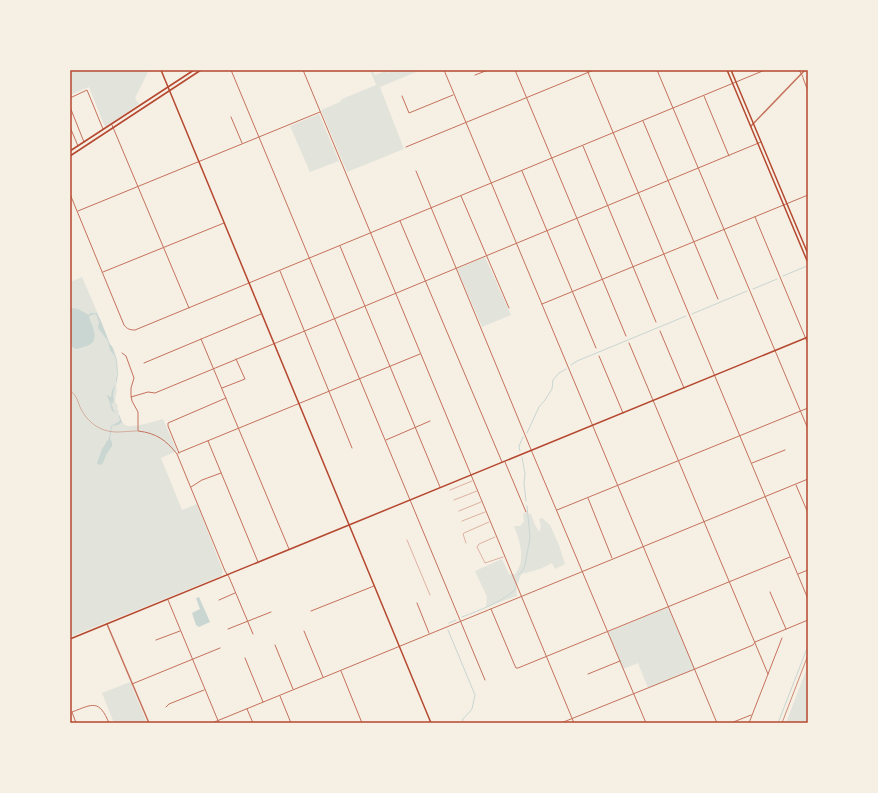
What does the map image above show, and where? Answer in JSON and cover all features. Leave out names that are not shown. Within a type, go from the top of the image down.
[{"type":"main road","points":[[161,70],[431,723]]},
{"type":"main road","points":[[70,151],[194,70]]},
{"type":"main road","points":[[70,156],[201,70]]},
{"type":"main road","points":[[727,70],[808,263]]},
{"type":"main road","points":[[731,70],[808,254]]},
{"type":"main road","points":[[70,639],[807,338]]},
{"type":"street","points":[[231,70],[485,680]]},
{"type":"street","points":[[302,70],[574,723]]},
{"type":"street","points":[[444,70],[717,723]]},
{"type":"street","points":[[476,75],[488,70]]},
{"type":"street","points":[[515,70],[626,336]]},
{"type":"street","points":[[586,70],[808,599]]},
{"type":"street","points":[[406,147],[594,70]]},
{"type":"street","points":[[658,70],[808,429]]},
{"type":"street","points":[[70,194],[124,325],[128,329],[135,330],[765,70]]},
{"type":"street","points":[[799,70],[808,91]]},
{"type":"street","points":[[750,126],[805,70]]},
{"type":"street","points":[[70,98],[87,90],[103,130]]},
{"type":"street","points":[[402,96],[409,113],[454,94]]},
{"type":"street","points":[[704,95],[729,156]]},
{"type":"street","points":[[70,107],[84,142]]},
{"type":"street","points":[[77,212],[320,112]]},
{"type":"street","points":[[231,117],[242,144]]},
{"type":"street","points":[[643,120],[718,299]]},
{"type":"street","points":[[112,124],[188,308]]},
{"type":"street","points":[[70,127],[78,146]]},
{"type":"street","points":[[131,397],[148,392],[155,392],[761,142]]},
{"type":"street","points":[[583,145],[656,322]]},
{"type":"street","points":[[522,170],[596,348]]},
{"type":"street","points":[[416,171],[646,723]]},
{"type":"street","points":[[542,304],[808,195]]},
{"type":"street","points":[[461,196],[509,308]]},
{"type":"street","points":[[754,217],[807,338],[808,344]]},
{"type":"street","points":[[400,221],[502,462]]},
{"type":"street","points":[[102,272],[224,223]]},
{"type":"street","points":[[340,246],[440,488]]},
{"type":"street","points":[[280,270],[352,448]]},
{"type":"street","points":[[144,363],[262,314]]},
{"type":"street","points":[[660,331],[684,388]]},
{"type":"street","points":[[200,339],[239,428],[289,550]]},
{"type":"street","points":[[630,343],[768,674]]},
{"type":"street","points":[[122,353],[126,356],[134,378],[131,388],[131,397],[139,414],[138,431],[155,435],[163,439],[178,453]]},
{"type":"street","points":[[178,453],[420,354]]},
{"type":"street","points":[[599,356],[623,413]]},
{"type":"street","points":[[222,389],[244,379],[236,359]]},
{"type":"street","points":[[226,398],[168,423],[168,426],[225,571],[253,634]]},
{"type":"street","points":[[557,510],[808,408]]},
{"type":"street","points":[[385,440],[430,421]]},
{"type":"street","points":[[208,441],[258,562]]},
{"type":"street","points":[[751,464],[785,450]]},
{"type":"street","points":[[505,461],[526,512]]},
{"type":"street","points":[[191,487],[202,480],[221,473]]},
{"type":"street","points":[[212,723],[218,722],[263,702],[808,479]]},
{"type":"street","points":[[796,484],[808,513]]},
{"type":"street","points":[[588,498],[613,558]]},
{"type":"street","points":[[491,609],[516,668],[790,557]]},
{"type":"street","points":[[798,574],[808,570]]},
{"type":"street","points":[[311,611],[374,586]]},
{"type":"street","points":[[770,592],[786,629]]},
{"type":"street","points":[[219,600],[236,593]]},
{"type":"street","points":[[167,600],[218,722]]},
{"type":"street","points":[[418,604],[429,634]]},
{"type":"street","points":[[228,629],[271,612]]},
{"type":"street","points":[[561,723],[753,645],[755,642],[808,620]]},
{"type":"street","points":[[107,624],[149,723]]},
{"type":"street","points":[[156,640],[180,630]]},
{"type":"street","points":[[304,631],[324,677]]},
{"type":"street","points":[[749,723],[782,638]]},
{"type":"street","points":[[275,645],[293,690]]},
{"type":"street","points":[[132,684],[220,648]]},
{"type":"street","points":[[245,658],[263,702]]},
{"type":"street","points":[[588,674],[620,661]]},
{"type":"street","points":[[340,671],[362,723]]},
{"type":"street","points":[[166,707],[169,704],[204,689]]},
{"type":"street","points":[[280,696],[291,723]]},
{"type":"street","points":[[76,723],[72,712],[88,706],[96,706],[101,708],[109,723]]},
{"type":"street","points":[[247,709],[252,723]]},
{"type":"street","points":[[731,723],[752,715]]},
{"type":"lane","points":[[70,391],[75,394],[86,418],[100,428],[113,432],[138,431]]},
{"type":"lane","points":[[450,490],[473,480]]},
{"type":"lane","points":[[454,500],[477,491]]},
{"type":"lane","points":[[460,510],[482,501]]},
{"type":"lane","points":[[462,521],[486,511]]},
{"type":"lane","points":[[466,543],[463,536],[464,533],[490,522]]},
{"type":"lane","points":[[496,537],[477,545],[477,547],[485,563],[504,556]]},
{"type":"lane","points":[[407,540],[430,595]]},
{"type":"shaded area","points":[[75,70],[149,70],[135,98],[139,104],[105,127],[89,87],[70,95],[70,72]]},
{"type":"shaded area","points":[[370,70],[372,70],[375,75],[386,71],[387,73],[393,70],[421,70],[380,87],[404,149],[347,172],[321,110],[340,102],[342,99],[376,85]]},
{"type":"shaded area","points":[[319,114],[339,161],[310,172],[290,126]]},
{"type":"shaded area","points":[[485,257],[511,315],[482,327],[457,269]]},
{"type":"shaded area","points":[[82,277],[116,358],[117,390],[115,400],[118,406],[118,413],[125,425],[128,426],[163,419],[177,451],[161,458],[182,510],[197,504],[223,571],[221,576],[70,637],[70,282]]},
{"type":"shaded area","points":[[71,308],[78,309],[89,315],[90,313],[97,313],[113,348],[117,360],[118,374],[116,386],[114,389],[114,399],[113,403],[111,403],[117,414],[112,411],[107,396],[108,395],[111,397],[112,390],[116,385],[117,375],[116,360],[110,350],[108,341],[98,328],[99,322],[96,314],[89,317],[95,336],[92,343],[76,349],[72,347],[70,342]]},
{"type":"shaded area","points":[[118,414],[122,422],[118,425],[112,426],[110,439],[112,446],[103,463],[101,465],[97,464],[102,449],[109,438],[111,426],[120,420]]},
{"type":"shaded area","points":[[523,513],[531,514],[539,532],[541,526],[539,519],[542,518],[550,525],[559,545],[565,564],[555,569],[552,563],[540,569],[522,574],[516,588],[517,596],[486,607],[487,597],[475,571],[502,559],[509,574],[515,574],[520,563],[521,551],[514,526],[520,526],[524,521]]},
{"type":"shaded area","points":[[199,597],[210,622],[199,627],[196,625],[192,613],[200,609],[196,598]]},
{"type":"shaded area","points":[[668,607],[695,669],[648,688],[638,663],[623,669],[608,632]]},
{"type":"shaded area","points":[[808,665],[808,723],[786,723]]},
{"type":"shaded area","points":[[130,682],[147,723],[114,723],[102,693]]},
{"type":"waterway","points":[[783,276],[807,266]]},
{"type":"waterway","points":[[753,289],[777,279]]},
{"type":"waterway","points":[[692,314],[747,291]]},
{"type":"waterway","points":[[571,365],[577,361],[686,316]]},
{"type":"waterway","points":[[527,433],[539,407],[552,389],[553,380],[559,373],[566,369]]},
{"type":"waterway","points":[[520,451],[519,446],[523,437]]},
{"type":"waterway","points":[[522,457],[525,474],[524,483],[526,501]]},
{"type":"waterway","points":[[518,575],[523,570],[525,565],[530,538],[527,506]]},
{"type":"waterway","points":[[462,617],[503,599],[515,590],[515,587]]},
{"type":"waterway","points":[[449,623],[456,620]]},
{"type":"waterway","points":[[448,630],[475,695],[472,709],[463,719],[462,723]]},
{"type":"waterway","points":[[778,723],[808,646]]},
{"type":"railway","points":[[782,723],[808,655]]}]
